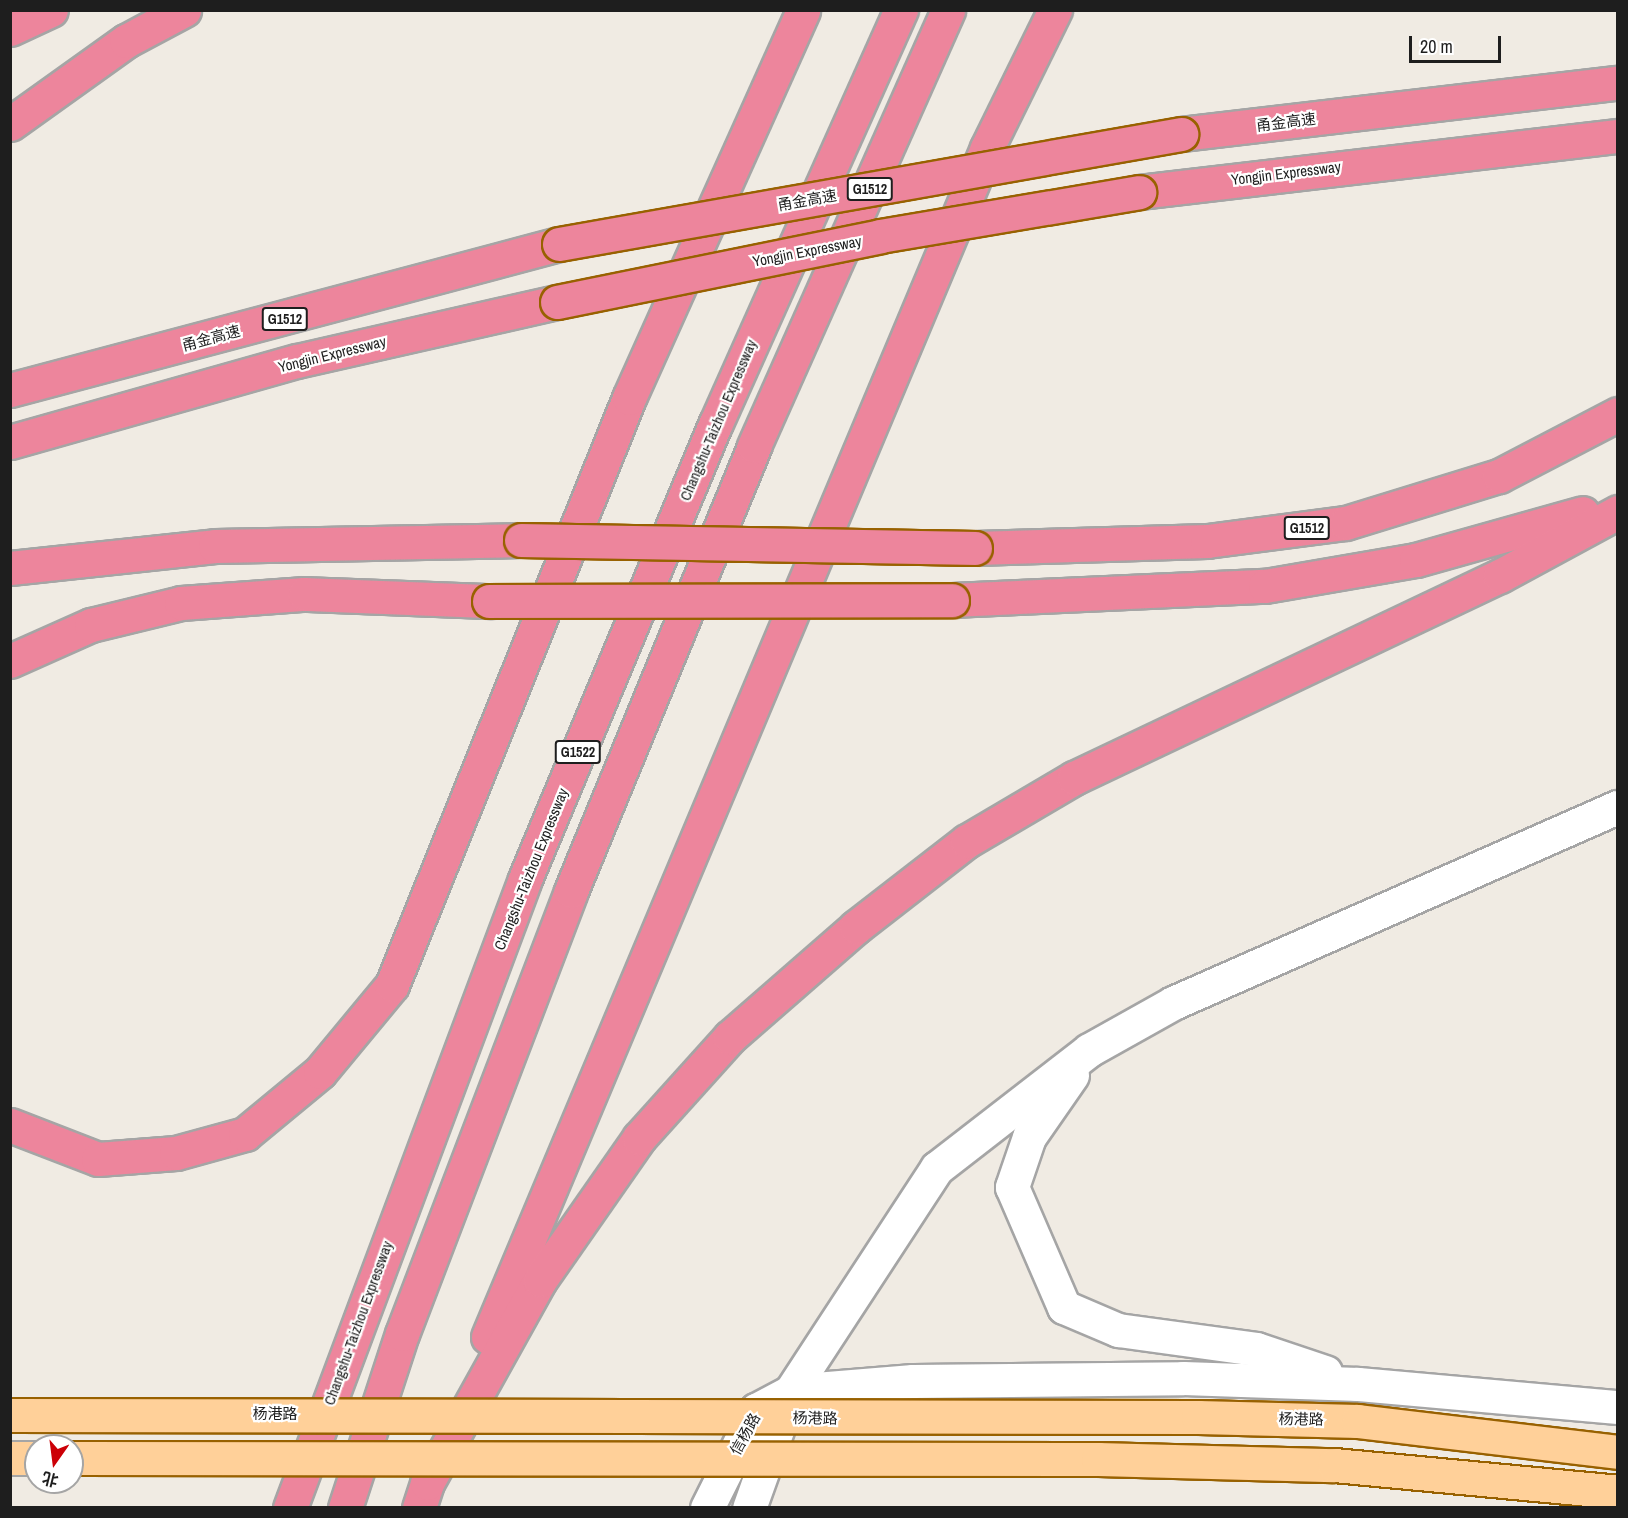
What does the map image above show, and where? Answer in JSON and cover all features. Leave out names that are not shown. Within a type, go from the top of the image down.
[{"type":"highway","points":[[10,20],[21,10]]},
{"type":"highway","points":[[10,29],[51,10]]},
{"type":"highway","points":[[10,124],[126,41],[184,10]]},
{"type":"highway","points":[[10,1125],[98,1159],[176,1153],[245,1134],[320,1072],[392,985],[629,398],[803,10]]},
{"type":"highway","name":"Changshu-Taizhou Expressway","points":[[290,1508],[525,879],[716,423],[901,10]]},
{"type":"highway","name":"G1522","points":[[345,1508],[402,1334],[571,891],[754,446],[948,10]]},
{"type":"highway","points":[[423,1495],[987,148],[1055,10]]},
{"type":"highway","name":"甬金高速","points":[[10,390],[559,244],[1181,134],[1617,83]]},
{"type":"highway","name":"Yongjin Expressway","points":[[10,442],[297,361],[557,302],[880,236],[1139,192],[1617,136]]},
{"type":"highway","name":"G1512","points":[[10,568],[215,546],[521,540],[975,548],[1207,541],[1346,523],[1498,476],[1617,414]]},
{"type":"highway","points":[[10,661],[91,625],[181,603],[306,594],[489,601],[952,600],[1265,586],[1416,560],[1617,501]]},
{"type":"highway","points":[[423,1495],[540,1280],[639,1138],[730,1036],[856,927],[967,841],[1074,778],[1500,576],[1617,512]]},
{"type":"main road","name":"杨港路","points":[[10,1415],[1198,1417],[1358,1421],[1617,1452]]},
{"type":"main road","points":[[84,1458],[1134,1460],[1334,1465],[1617,1492]]},
{"type":"street","points":[[791,1390],[937,1168],[1089,1050],[1173,1003],[1617,807]]},
{"type":"street","points":[[1089,1050],[1029,1137],[1012,1187],[1064,1307],[1118,1330],[1256,1349],[1358,1384]]},
{"type":"street","points":[[791,1390],[948,1380],[1184,1378],[1358,1384],[1617,1407]]},
{"type":"street","name":"信杨路","points":[[707,1508],[756,1410],[791,1390]]},
{"type":"street","name":"信杨路","points":[[749,1508],[791,1390]]}]
